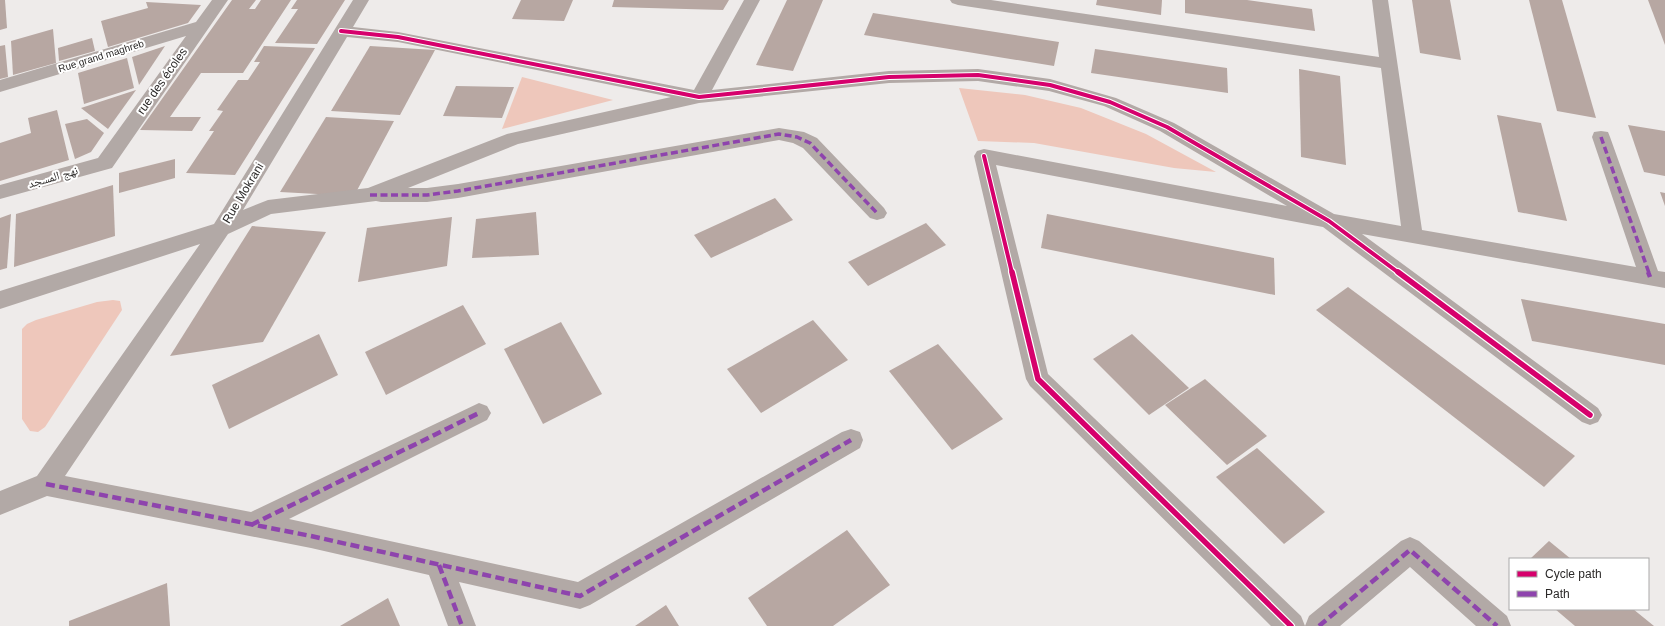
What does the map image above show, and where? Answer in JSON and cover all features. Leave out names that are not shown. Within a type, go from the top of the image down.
[{"type":"street","name":"rue des écoles","points":[[105,163],[220,0]]},
{"type":"street","name":"Rue Mokrani","points":[[0,300],[221,229],[341,30],[361,0]]},
{"type":"street","points":[[699,97],[752,0]]},
{"type":"street","points":[[958,0],[1388,64]]},
{"type":"street","points":[[1380,0],[1413,236]]},
{"type":"street","name":"Rue grand maghreb","points":[[0,86],[201,26]]},
{"type":"street","points":[[341,30],[398,37],[699,97]]},
{"type":"street","points":[[370,194],[514,139],[699,97],[889,77],[978,75],[1050,84],[1110,102],[1168,127],[1329,222],[1590,415]]},
{"type":"street","points":[[0,503],[46,484],[221,229],[268,207],[370,194],[427,195],[458,191],[779,134],[797,137],[810,143],[877,213]]},
{"type":"street","points":[[1601,137],[1658,278]]},
{"type":"street","points":[[1291,626],[1038,379],[984,156],[1329,222],[1658,278]]},
{"type":"street","name":"نهج المسجد","points":[[0,192],[105,163]]},
{"type":"street","points":[[251,525],[479,413]]},
{"type":"street","points":[[46,484],[311,536],[580,596],[851,440]]},
{"type":"street","points":[[1319,626],[1410,550],[1497,626]]},
{"type":"street","points":[[439,565],[462,626]]},
{"type":"shaded area","points":[[522,77],[613,100],[502,129]]},
{"type":"shaded area","points":[[959,88],[1025,95],[1081,108],[1146,134],[1216,172],[1174,168],[1034,143],[978,141]]},
{"type":"shaded area","points":[[113,300],[120,301],[122,310],[45,427],[38,432],[30,431],[22,419],[22,329],[27,324],[36,320],[97,302]]},
{"type":"building","points":[[0,0],[5,0],[7,28],[0,30]]},
{"type":"building","points":[[232,0],[256,0],[249,9],[255,9],[261,0],[291,0],[243,73],[201,73],[170,117],[201,117],[192,131],[140,130]]},
{"type":"building","points":[[297,0],[345,0],[317,44],[275,43],[298,9],[291,9]]},
{"type":"building","points":[[521,0],[573,0],[564,21],[512,19]]},
{"type":"building","points":[[614,0],[729,0],[723,10],[612,7]]},
{"type":"building","points":[[787,0],[823,0],[793,71],[756,65]]},
{"type":"building","points":[[1097,0],[1162,0],[1161,15],[1096,5]]},
{"type":"building","points":[[1185,0],[1247,0],[1312,9],[1315,31],[1185,13]]},
{"type":"building","points":[[1412,0],[1450,0],[1461,60],[1420,53]]},
{"type":"building","points":[[1529,0],[1562,0],[1596,118],[1557,111]]},
{"type":"building","points":[[1648,0],[1665,0],[1665,45]]},
{"type":"building","points":[[146,2],[201,5],[188,23],[108,47],[101,21],[148,8]]},
{"type":"building","points":[[873,13],[1059,42],[1054,66],[864,35]]},
{"type":"building","points":[[53,29],[56,63],[13,75],[11,41]]},
{"type":"building","points":[[92,38],[95,51],[59,61],[58,48]]},
{"type":"building","points":[[5,45],[8,77],[0,79],[0,46]]},
{"type":"building","points":[[165,46],[139,85],[132,57]]},
{"type":"building","points":[[264,46],[315,48],[235,175],[186,173],[214,131],[209,131],[223,111],[217,110],[238,80],[248,80],[260,62],[254,62]]},
{"type":"building","points":[[370,46],[435,50],[400,115],[331,111]]},
{"type":"building","points":[[1095,49],[1227,68],[1228,93],[1091,73]]},
{"type":"building","points":[[127,58],[134,88],[84,104],[78,73]]},
{"type":"building","points":[[1299,69],[1340,76],[1346,165],[1301,157]]},
{"type":"building","points":[[456,86],[514,87],[502,118],[443,116]]},
{"type":"building","points":[[136,90],[108,129],[81,108]]},
{"type":"building","points":[[57,110],[69,160],[0,181],[0,143],[31,133],[28,118]]},
{"type":"building","points":[[1497,115],[1541,123],[1567,221],[1518,212]]},
{"type":"building","points":[[326,117],[394,121],[354,196],[280,192]]},
{"type":"building","points":[[87,119],[104,133],[91,152],[75,159],[65,124]]},
{"type":"building","points":[[1628,125],[1665,131],[1665,176],[1644,172]]},
{"type":"building","points":[[175,159],[175,178],[119,193],[119,173]]},
{"type":"building","points":[[113,185],[115,236],[14,267],[16,214]]},
{"type":"building","points":[[1660,192],[1665,193],[1665,206]]},
{"type":"building","points":[[775,198],[793,220],[711,258],[694,235]]},
{"type":"building","points":[[536,212],[539,255],[472,258],[476,219]]},
{"type":"building","points":[[11,214],[7,268],[0,270],[0,218]]},
{"type":"building","points":[[1047,214],[1274,258],[1275,295],[1041,248]]},
{"type":"building","points":[[452,217],[447,266],[358,282],[367,228]]},
{"type":"building","points":[[926,223],[946,245],[868,286],[848,262]]},
{"type":"building","points":[[252,226],[326,232],[263,342],[170,356]]},
{"type":"building","points":[[1348,287],[1575,456],[1544,487],[1316,310]]},
{"type":"building","points":[[1521,299],[1665,324],[1665,365],[1532,341]]},
{"type":"building","points":[[463,305],[486,344],[386,395],[365,352]]},
{"type":"building","points":[[813,320],[848,360],[761,413],[727,369]]},
{"type":"building","points":[[561,322],[602,394],[543,424],[504,349]]},
{"type":"building","points":[[319,334],[338,375],[229,429],[212,385]]},
{"type":"building","points":[[1132,334],[1189,388],[1149,415],[1093,359]]},
{"type":"building","points":[[938,344],[1003,419],[952,450],[889,371]]},
{"type":"building","points":[[1205,379],[1267,436],[1227,465],[1165,405]]},
{"type":"building","points":[[1257,448],[1325,512],[1284,544],[1216,477]]},
{"type":"building","points":[[847,530],[890,585],[833,626],[767,626],[748,598]]},
{"type":"building","points":[[1549,541],[1570,558],[1531,558]]},
{"type":"building","points":[[167,583],[170,626],[69,626],[69,621]]},
{"type":"building","points":[[388,598],[400,626],[340,626]]},
{"type":"building","points":[[666,605],[679,626],[635,626]]},
{"type":"building","points":[[1556,610],[1634,610],[1654,626],[1575,626]]},
{"type":"marked path","points":[[370,195],[427,195],[458,191],[779,134],[797,137],[810,143],[877,213]]},
{"type":"marked path","points":[[1601,137],[1650,277]]},
{"type":"marked path","points":[[251,525],[479,413]]},
{"type":"marked path","points":[[46,484],[311,536],[580,596],[851,440]]},
{"type":"marked path","points":[[1319,626],[1410,550],[1497,626]]},
{"type":"marked path","points":[[439,565],[462,626]]},
{"type":"cycle path","points":[[341,31],[398,37],[699,97],[889,77],[978,75],[1050,85],[1110,102],[1167,127],[1329,221],[1590,415]]},
{"type":"cycle path","points":[[984,156],[1038,379],[1291,626]]}]
